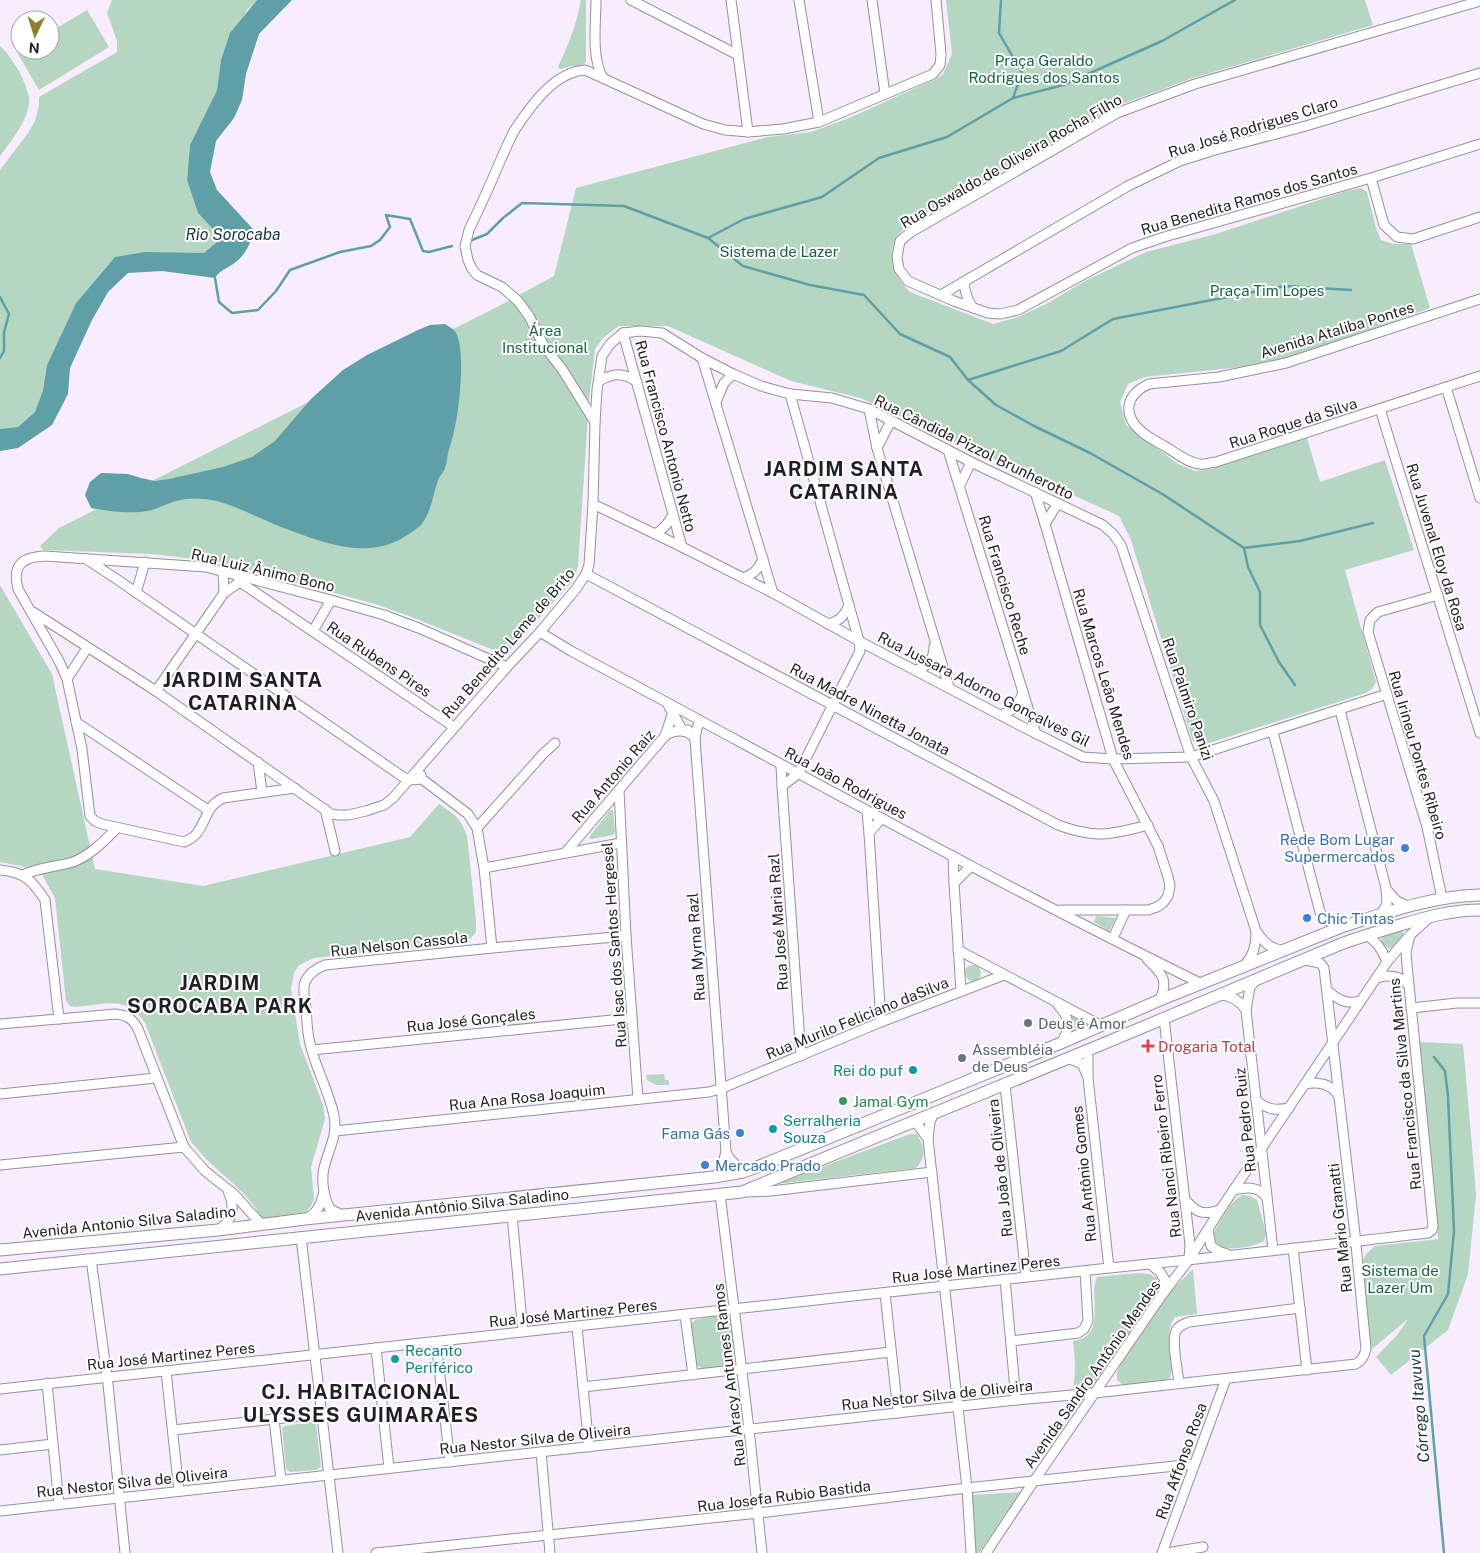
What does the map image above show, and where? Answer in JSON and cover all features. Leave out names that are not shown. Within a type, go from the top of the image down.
[{"type":"main road","points":[[1066,1041],[1160,1000],[1346,925],[1407,906],[1442,898],[1480,895]]},
{"type":"main road","points":[[890,1114],[908,1114],[915,1121],[933,1115],[1341,944],[1431,916],[1451,912],[1480,910]]},
{"type":"main road","points":[[1346,925],[1366,935]]},
{"type":"main road","points":[[1164,1018],[1165,1008],[1171,1003],[1229,978],[1243,966]]},
{"type":"main road","points":[[1066,1041],[1076,1045],[1085,1052]]},
{"type":"main road","name":"Avenida Antônio Silva Saladino","points":[[261,1224],[714,1177],[743,1172],[890,1114],[1066,1041]]},
{"type":"main road","name":"Avenida Antônio Silva Saladino","points":[[0,1269],[742,1192],[915,1121]]},
{"type":"main road","name":"Avenida Antonio Silva Saladino","points":[[0,1250],[178,1234],[261,1224]]},
{"type":"main road","points":[[91,1259],[95,1253],[104,1247],[178,1234]]},
{"type":"street","points":[[596,0],[596,58],[598,69],[603,78]]},
{"type":"street","points":[[631,0],[738,55]]},
{"type":"street","points":[[731,0],[748,132]]},
{"type":"street","points":[[799,0],[819,122]]},
{"type":"street","points":[[872,0],[885,94]]},
{"type":"street","points":[[595,423],[562,369],[544,346],[529,316],[518,301],[502,287],[477,275],[468,260],[465,246],[469,230],[515,129],[539,98],[567,74],[576,70],[585,70],[703,124],[724,130],[748,132],[783,129],[819,122],[933,74],[940,65],[941,54],[936,0]]},
{"type":"street","name":"Rua Oswaldo de Oliveira Rocha Filho","points":[[900,241],[911,232],[1117,113],[1195,84],[1480,1]]},
{"type":"street","name":"Rua José Rodrigues Claro","points":[[941,295],[1128,186],[1180,161],[1306,126],[1480,72]]},
{"type":"street","name":"Rua Benedita Ramos dos Santos","points":[[900,241],[897,257],[899,269],[908,280],[973,308],[988,313],[1000,314],[1018,310],[1132,248],[1480,144]]},
{"type":"street","points":[[1371,178],[1384,225],[1397,237],[1413,239],[1480,218]]},
{"type":"street","points":[[964,282],[968,301],[973,308]]},
{"type":"street","name":"Avenida Ataliba Pontes","points":[[1128,412],[1133,394],[1139,388],[1149,384],[1219,377],[1286,363],[1480,299]]},
{"type":"street","name":"Rua Cândida Pizzol Brunherotto","points":[[624,333],[640,330],[662,333],[702,358],[762,386],[790,394],[832,398],[869,409],[971,462],[1103,525],[1113,534]]},
{"type":"street","name":"Rua Benedito Leme de Brito","points":[[31,610],[156,692],[331,814],[339,815],[366,811],[384,805],[410,780],[507,667],[540,632],[576,590],[586,574],[589,565],[595,423],[602,356],[610,344],[624,333]]},
{"type":"street","name":"Rua Francisco Antonio Netto","points":[[624,333],[682,547]]},
{"type":"street","points":[[702,358],[773,593]]},
{"type":"street","points":[[599,381],[607,376],[618,374],[628,375],[636,382]]},
{"type":"street","points":[[716,402],[724,383],[733,374]]},
{"type":"street","name":"Rua Roque da Silva","points":[[1128,412],[1132,422],[1143,432],[1186,459],[1201,464],[1216,462],[1480,376]]},
{"type":"street","points":[[1446,388],[1480,498]]},
{"type":"street","points":[[782,786],[798,774],[860,651],[859,641],[790,394]]},
{"type":"street","points":[[869,409],[877,448],[934,644],[949,687]]},
{"type":"street","name":"Rua Juvenal Eloy da Rosa","points":[[1380,409],[1480,734]]},
{"type":"street","points":[[877,448],[890,421]]},
{"type":"street","name":"Rua Francisco Reche","points":[[948,450],[1036,734]]},
{"type":"street","points":[[960,485],[971,462]]},
{"type":"street","name":"Rua Marcos Leão Mendes","points":[[1034,492],[1113,759],[1158,846],[1170,886],[1168,896],[1163,903],[1148,910],[1058,910]]},
{"type":"street","points":[[1045,524],[1058,503]]},
{"type":"street","name":"Rua Jussara Adorno Gonçalves Gil","points":[[593,504],[773,593],[859,641],[1083,757],[1097,759],[1191,757],[1387,694]]},
{"type":"street","points":[[655,534],[662,529],[673,514]]},
{"type":"street","name":"Rua Palmiro Panizi","points":[[1113,534],[1121,545],[1191,757],[1214,801],[1256,931],[1268,946],[1278,950],[1285,950]]},
{"type":"street","name":"Rua Luiz Ânimo Bono","points":[[31,610],[18,589],[15,579],[17,570],[22,562],[31,556],[206,567],[239,578],[331,600],[384,616],[421,629],[507,667]]},
{"type":"street","points":[[84,558],[402,777],[410,780],[422,779]]},
{"type":"street","points":[[743,578],[750,576],[756,571],[763,558]]},
{"type":"street","points":[[110,560],[110,569],[118,580]]},
{"type":"street","points":[[136,592],[145,562]]},
{"type":"street","points":[[223,572],[224,592]]},
{"type":"street","name":"Rua Madre Ninetta Jonata","points":[[586,574],[1058,824],[1081,832],[1102,835],[1116,834],[1148,825]]},
{"type":"street","points":[[156,692],[224,592],[239,578]]},
{"type":"street","name":"Rua Rubens Pires","points":[[239,578],[454,728]]},
{"type":"street","points":[[266,583],[271,602]]},
{"type":"street","name":"Rua Irineu Pontes Ribeiro","points":[[1438,595],[1378,612],[1370,620],[1368,632],[1427,828],[1442,898]]},
{"type":"street","name":"Rua Rubens Pires","points":[[313,631],[331,600]]},
{"type":"street","points":[[828,624],[841,619],[849,605]]},
{"type":"street","points":[[31,610],[68,679],[82,749],[90,816],[95,821],[117,828],[184,842],[197,834],[208,810],[215,802],[223,798],[295,788]]},
{"type":"street","name":"Rua João Rodrigues","points":[[540,632],[571,651],[667,702],[699,724],[1202,984]]},
{"type":"street","points":[[916,670],[930,662],[934,654],[934,644]]},
{"type":"street","points":[[68,679],[87,648]]},
{"type":"street","points":[[1001,715],[1010,712],[1020,702],[1023,692]]},
{"type":"street","points":[[667,702],[683,731],[691,734],[695,740],[713,730]]},
{"type":"street","points":[[1340,710],[1386,888],[1387,904],[1381,914]]},
{"type":"street","points":[[665,736],[673,712]]},
{"type":"street","points":[[76,722],[208,810]]},
{"type":"street","name":"Rua Antonio Raiz","points":[[565,853],[665,736],[699,724]]},
{"type":"street","name":"Rua Myrna Razl","points":[[699,724],[695,740],[726,1152],[721,1170],[714,1177]]},
{"type":"street","points":[[1273,732],[1320,912],[1326,920],[1346,925]]},
{"type":"street","points":[[477,828],[555,743]]},
{"type":"street","points":[[258,762],[262,792]]},
{"type":"street","name":"Rua José Maria Razl","points":[[781,765],[801,1056]]},
{"type":"street","points":[[419,770],[422,779],[468,814],[477,828],[484,868],[492,948]]},
{"type":"street","name":"Rua Isac dos Santos Hergesel","points":[[618,790],[638,1099]]},
{"type":"street","points":[[325,810],[335,851]]},
{"type":"street","points":[[867,811],[881,1022]]},
{"type":"street","points":[[331,833],[339,815]]},
{"type":"street","points":[[869,833],[882,818]]},
{"type":"street","points":[[23,875],[34,870],[74,861],[90,852],[117,828]]},
{"type":"street","name":"Rua Antonio Raiz","points":[[578,837],[579,844],[584,850]]},
{"type":"street","points":[[484,868],[621,843]]},
{"type":"street","points":[[953,856],[961,991]]},
{"type":"street","points":[[954,883],[972,866]]},
{"type":"street","points":[[0,870],[13,871],[23,875],[35,885],[45,900],[59,1019]]},
{"type":"street","points":[[1386,888],[1393,898],[1407,906]]},
{"type":"street","points":[[1113,938],[1126,910]]},
{"type":"street","name":"Avenida Sandro Antônio Mendes","points":[[986,1553],[991,1549],[1034,1481],[1162,1295],[1188,1261],[1220,1210],[1387,962],[1431,916]]},
{"type":"street","name":"Rua Palmiro Panizi","points":[[1243,966],[1255,950],[1256,931]]},
{"type":"street","points":[[1366,935],[1377,942],[1383,950],[1387,962]]},
{"type":"street","name":"Rua Nelson Cassola","points":[[344,1215],[330,1210],[324,1190],[323,1171],[333,1144],[335,1130],[334,1116],[309,1040],[304,991],[305,982],[316,968],[325,965],[626,936]]},
{"type":"street","name":"Rua Francisco da Silva Martins","points":[[1410,936],[1406,952],[1432,1230]]},
{"type":"street","points":[[958,950],[1100,1026]]},
{"type":"street","name":"Rua João Rodrigues","points":[[1141,954],[1160,973],[1165,981],[1164,991],[1160,1000]]},
{"type":"street","name":"Rua Mario Granatti","points":[[1306,960],[1315,961],[1324,968],[1356,1241],[1366,1349],[1364,1356]]},
{"type":"street","name":"Rua Murilo Feliciano daSilva","points":[[720,1089],[881,1022],[1004,975]]},
{"type":"street","points":[[1376,978],[1392,976],[1405,980],[1409,986]]},
{"type":"street","name":"Rua Pedro Ruiz","points":[[1255,981],[1250,987],[1246,1010],[1273,1250]]},
{"type":"street","points":[[1327,990],[1343,1002],[1352,1003],[1360,1001]]},
{"type":"street","points":[[1221,995],[1231,996],[1238,1000],[1246,1010]]},
{"type":"street","points":[[1055,1001],[1068,1020],[1066,1041]]},
{"type":"street","points":[[1411,1008],[1457,1003],[1480,1003]]},
{"type":"street","points":[[0,1024],[116,1014],[131,1018],[138,1029],[184,1147],[205,1171],[246,1206],[261,1224]]},
{"type":"street","name":"Rua José Gonçales","points":[[312,1050],[632,1018]]},
{"type":"street","name":"Rua Nanci Ribeiro Ferro","points":[[1164,1018],[1190,1245],[1188,1261]]},
{"type":"street","name":"Rua Antônio Gomes","points":[[1089,1067],[1098,1046]]},
{"type":"street","name":"Rua Antônio Gomes","points":[[1085,1052],[1088,1057],[1088,1078],[1109,1268]]},
{"type":"street","points":[[1068,1058],[1082,1064],[1088,1078]]},
{"type":"street","points":[[0,1094],[156,1078]]},
{"type":"street","points":[[1306,1084],[1316,1083],[1331,1087],[1338,1097]]},
{"type":"street","name":"Rua João de Oliveira","points":[[1005,1085],[1026,1277]]},
{"type":"street","name":"Rua Ana Rosa Joaquim","points":[[335,1130],[709,1092],[720,1089]]},
{"type":"street","points":[[1256,1100],[1266,1108],[1281,1110],[1288,1108]]},
{"type":"street","points":[[933,1115],[930,1122],[928,1140],[967,1488],[970,1553]]},
{"type":"street","points":[[915,1121],[928,1140]]},
{"type":"street","points":[[0,1166],[184,1147]]},
{"type":"street","points":[[726,1152],[743,1172]]},
{"type":"street","points":[[742,1192],[771,1191],[932,1172]]},
{"type":"street","name":"Rua Pedro Ruiz","points":[[1234,1190],[1254,1188],[1261,1191],[1267,1198]]},
{"type":"street","points":[[218,1230],[228,1222],[232,1212],[233,1204],[227,1189]]},
{"type":"street","name":"Rua Nelson Cassola","points":[[305,1219],[311,1216],[319,1207],[324,1190]]},
{"type":"street","name":"Rua Aracy Antunes Ramos","points":[[720,1194],[735,1309],[762,1553]]},
{"type":"street","points":[[1184,1197],[1199,1212],[1206,1214],[1220,1210]]},
{"type":"street","points":[[512,1215],[522,1332]]},
{"type":"street","points":[[1208,1230],[1211,1246],[1218,1252],[1229,1254]]},
{"type":"street","name":"Rua José Martinez Peres","points":[[0,1389],[1005,1279],[1188,1261],[1229,1254],[1356,1241],[1432,1230]]},
{"type":"street","points":[[301,1237],[338,1553]]},
{"type":"street","points":[[1293,1248],[1307,1370]]},
{"type":"street","points":[[91,1259],[107,1377],[125,1553]]},
{"type":"street","points":[[1150,1264],[1160,1272],[1165,1280],[1162,1295]]},
{"type":"street","points":[[1011,1341],[1078,1333],[1084,1329],[1088,1321],[1086,1271]]},
{"type":"street","points":[[1005,1279],[1016,1400]]},
{"type":"street","points":[[885,1293],[898,1413]]},
{"type":"street","points":[[1179,1383],[1174,1340],[1176,1331],[1180,1326],[1189,1322],[1300,1308]]},
{"type":"street","points":[[686,1315],[693,1375]]},
{"type":"street","points":[[577,1327],[589,1447]]},
{"type":"street","points":[[436,1342],[450,1462]]},
{"type":"street","points":[[376,1348],[390,1468]]},
{"type":"street","points":[[583,1387],[891,1352]]},
{"type":"street","name":"Rua Nestor Silva de Oliveira","points":[[0,1511],[1307,1370],[1356,1364],[1364,1356]]},
{"type":"street","points":[[166,1371],[179,1491]]},
{"type":"street","name":"Rua Affonso Rosa","points":[[1162,1553],[1226,1379]]},
{"type":"street","points":[[46,1384],[59,1504]]},
{"type":"street","points":[[1072,1395],[1077,1396],[1080,1401],[1082,1412]]},
{"type":"street","points":[[173,1430],[322,1414]]},
{"type":"street","points":[[274,1419],[281,1480]]},
{"type":"street","points":[[0,1450],[53,1444]]},
{"type":"street","points":[[541,1452],[550,1553]]},
{"type":"street","name":"Rua Josefa Rubio Bastida","points":[[376,1553],[758,1513],[967,1488],[1194,1464]]},
{"type":"street","points":[[1166,1553],[1203,1547]]},
{"type":"green space","points":[[112,0],[257,0],[247,10],[221,60],[217,90],[190,145],[187,180],[198,213],[213,229],[217,242],[204,253],[115,257],[76,303],[47,365],[43,390],[35,412],[18,427],[0,429],[0,170],[35,121],[39,97],[117,52],[117,41],[107,13]]},
{"type":"green space","points":[[581,0],[586,0],[586,62],[581,66],[560,69],[558,67],[575,26]]},
{"type":"green space","points":[[946,0],[1365,0],[1373,25],[1193,78],[1119,105],[919,217],[898,235],[893,246],[892,259],[899,278],[910,292],[993,324],[1018,317],[1048,303],[1085,281],[1146,252],[1216,234],[1343,192],[1361,188],[1367,192],[1381,240],[1393,244],[1411,244],[1430,308],[1285,358],[1242,367],[1145,377],[1128,384],[1120,402],[1126,425],[1178,464],[1195,471],[1211,469],[1307,438],[1320,482],[1385,460],[1414,550],[1345,570],[1376,682],[1372,689],[1366,693],[1203,745],[1196,744],[1192,739],[1131,540],[1119,516],[860,398],[791,381],[668,326],[619,326],[603,338],[595,349],[589,400],[578,566],[571,583],[510,650],[501,653],[375,604],[220,562],[152,554],[43,550],[40,546],[59,528],[497,307],[554,276],[576,188],[768,137],[811,132],[849,118],[938,78],[943,74],[952,54]]},
{"type":"green space","points":[[87,10],[109,47],[39,90],[22,60],[60,60],[60,26]]},
{"type":"green space","points":[[0,46],[19,71],[27,90],[29,104],[24,120],[0,156]]},
{"type":"green space","points":[[0,585],[52,674],[95,869],[203,886],[410,837],[439,804],[456,817],[462,825],[467,836],[476,920],[476,932],[470,939],[456,943],[314,958],[299,965],[294,973],[291,989],[300,1044],[323,1105],[325,1119],[311,1167],[314,1199],[306,1212],[260,1218],[256,1208],[242,1192],[206,1159],[191,1142],[145,1023],[138,1014],[131,1008],[115,1003],[76,1007],[70,1006],[66,1001],[55,898],[41,873],[21,866],[0,862]]},
{"type":"green space","points":[[610,810],[613,811],[615,832],[613,835],[589,838],[590,836]]},
{"type":"green space","points":[[1096,916],[1116,918],[1109,931],[1094,922]]},
{"type":"green space","points":[[1401,930],[1404,934],[1393,947],[1389,949],[1382,943],[1381,939],[1384,935]]},
{"type":"green space","points":[[973,965],[981,973],[973,981],[965,973]]},
{"type":"green space","points":[[1075,1014],[1088,1023],[1072,1029],[1070,1019]]},
{"type":"green space","name":"Sistema de Lazer Um","points":[[1420,1042],[1463,1044],[1476,1195],[1468,1274],[1448,1330],[1391,1375],[1376,1357],[1398,1334],[1408,1319],[1372,1349],[1363,1260],[1367,1253],[1375,1246],[1438,1239]]},
{"type":"green space","points":[[664,1074],[665,1080],[669,1080],[669,1085],[656,1085],[647,1080],[646,1075]]},
{"type":"green space","points":[[910,1134],[917,1134],[924,1152],[916,1168],[776,1184]]},
{"type":"green space","points":[[1242,1195],[1250,1196],[1257,1200],[1266,1233],[1264,1241],[1242,1248],[1222,1247],[1216,1244],[1213,1237],[1214,1232],[1229,1207]]},
{"type":"green space","points":[[1193,1269],[1197,1314],[1175,1317],[1171,1325],[1169,1332],[1172,1363],[1170,1378],[1161,1382],[1124,1386],[1117,1380],[1117,1372],[1124,1358],[1170,1292]]},
{"type":"green space","points":[[1139,1273],[1149,1274],[1157,1278],[1156,1294],[1150,1305],[1097,1382],[1091,1388],[1073,1388],[1075,1365],[1073,1341],[1085,1337],[1093,1326],[1095,1318],[1094,1292],[1097,1277]]},
{"type":"green space","points":[[714,1316],[728,1317],[732,1323],[734,1361],[730,1366],[703,1369],[697,1365],[694,1356],[691,1324],[695,1320]]},
{"type":"green space","points":[[311,1422],[316,1424],[321,1467],[316,1470],[290,1472],[286,1469],[282,1428]]},
{"type":"green space","points":[[1020,1492],[979,1553],[974,1553],[972,1495]]},
{"type":"water","name":"Rio Sorocaba","points":[[257,0],[292,0],[259,34],[246,74],[242,100],[234,118],[216,141],[210,172],[217,190],[253,229],[252,237],[246,250],[237,261],[215,278],[162,271],[128,273],[108,292],[92,320],[70,368],[68,394],[52,425],[18,448],[0,451],[0,429],[18,427],[35,412],[43,390],[47,365],[76,303],[115,257],[145,252],[204,253],[217,242],[213,229],[198,213],[187,180],[190,145],[217,90],[221,60],[230,33]]},
{"type":"water","points":[[445,324],[456,333],[460,350],[460,386],[455,425],[446,466],[438,480],[427,516],[420,526],[401,539],[371,548],[341,546],[311,538],[217,501],[206,499],[184,499],[141,512],[119,512],[91,508],[85,495],[90,482],[101,473],[128,474],[155,481],[223,467],[252,457],[275,441],[311,399],[343,370],[367,355],[418,330],[430,325]]},
{"type":"waterway","points":[[1001,0],[999,33],[1022,73],[1013,98]]},
{"type":"waterway","points":[[472,240],[487,234],[522,203],[624,206],[708,238],[744,219],[822,197],[879,158],[947,137],[1013,98],[1063,85],[1162,41],[1235,0]]},
{"type":"waterway","points":[[215,278],[219,302],[232,313],[258,310],[276,291],[290,270],[340,252],[371,246],[380,240],[390,227],[386,215],[410,219],[423,251],[429,252],[452,246]]},
{"type":"waterway","points":[[708,238],[743,266],[810,285],[864,295],[900,334],[950,357],[968,380],[996,405],[1090,453],[1164,495],[1244,548],[1300,541],[1373,523]]},
{"type":"waterway","points":[[968,380],[1061,351],[1113,319],[1285,286],[1351,290]]},
{"type":"waterway","points":[[0,297],[9,314],[4,332],[4,351],[0,358]]},
{"type":"waterway","points":[[1244,548],[1248,567],[1260,592],[1260,625],[1279,662],[1295,685]]},
{"type":"waterway","name":"Córrego Itavuvu","points":[[1434,1057],[1445,1071],[1448,1096],[1454,1231],[1448,1294],[1424,1336],[1444,1553]]},
{"type":"place","name":"Rede Bom Lugar Supermercados","points":[[1405,848]]},
{"type":"place","name":"Chic Tintas","points":[[1307,918]]},
{"type":"place","name":"Deus é Amor","points":[[1028,1023]]},
{"type":"place","name":"Drogaria Total","points":[[1148,1046]]},
{"type":"place","name":"Assembléia de Deus","points":[[962,1058]]},
{"type":"place","name":"Rei do puf","points":[[913,1070]]},
{"type":"place","name":"Jamal Gym","points":[[843,1101]]},
{"type":"place","name":"Serralheria Souza","points":[[773,1129]]},
{"type":"place","name":"Fama Gás","points":[[740,1133]]},
{"type":"place","name":"Mercado Prado","points":[[705,1165]]},
{"type":"place","name":"Recanto Periférico","points":[[395,1359]]},
{"type":"district","name":"JARDIM SANTA CATARINA","points":[[844,480]]},
{"type":"district","name":"JARDIM SANTA CATARINA","points":[[243,692]]},
{"type":"district","name":"JARDIM SOROCABA PARK","points":[[220,994]]},
{"type":"district","name":"CJ. HABITACIONAL ULYSSES GUIMARÃES","points":[[361,1404]]},
{"type":"park label","name":"Praça Geraldo Rodrigues dos Santos","points":[[1044,68]]},
{"type":"park label","name":"Sistema de Lazer","points":[[779,251]]},
{"type":"park label","name":"Praça Tim Lopes","points":[[1267,290]]},
{"type":"park label","name":"Área Institucional","points":[[545,338]]}]
